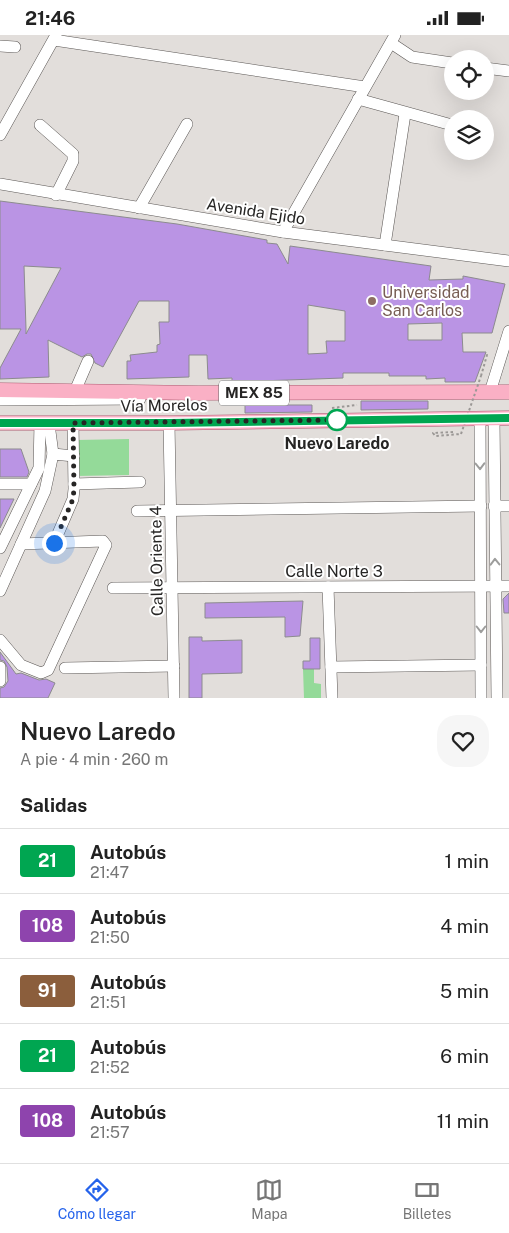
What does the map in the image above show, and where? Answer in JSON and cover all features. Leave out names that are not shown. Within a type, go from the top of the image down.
[{"type":"main road","name":"Vía Morelos","points":[[0,390],[509,391]]},
{"type":"main road","name":"Vía Morelos","points":[[0,423],[169,423],[509,418]]},
{"type":"street","points":[[0,135],[55,37],[365,87]]},
{"type":"street","points":[[283,232],[393,39],[412,57],[444,62]]},
{"type":"street","points":[[0,46],[15,47]]},
{"type":"street","points":[[494,69],[509,71]]},
{"type":"street","points":[[358,99],[405,114],[444,123]]},
{"type":"street","points":[[385,245],[405,114]]},
{"type":"street","points":[[140,208],[187,124]]},
{"type":"street","points":[[40,125],[73,154],[74,161],[56,195]]},
{"type":"street","name":"Avenida Ejido","points":[[0,184],[283,232],[509,261]]},
{"type":"street","points":[[490,392],[509,331]]},
{"type":"street","points":[[76,391],[88,361]]},
{"type":"street","points":[[0,400],[509,397]]},
{"type":"street","points":[[0,417],[509,412]]},
{"type":"street","points":[[481,698],[481,506],[487,418]]},
{"type":"street","points":[[487,418],[494,506],[497,698]]},
{"type":"street","points":[[0,591],[45,491],[53,454],[44,423]]},
{"type":"street","points":[[0,548],[40,467],[44,423]]},
{"type":"street","points":[[54,543],[73,499],[73,423]]},
{"type":"street","name":"Calle Oriente 4","points":[[169,423],[174,698]]},
{"type":"street","points":[[53,454],[74,456]]},
{"type":"street","points":[[74,483],[140,481]]},
{"type":"street","points":[[0,484],[32,484]]},
{"type":"street","points":[[137,511],[481,506]]},
{"type":"street","points":[[494,506],[509,506]]},
{"type":"street","points":[[0,640],[21,665],[41,673],[48,670],[106,545],[103,541],[21,544]]},
{"type":"street","name":"Calle Norte 3","points":[[112,588],[509,586]]},
{"type":"street","points":[[328,587],[332,698]]},
{"type":"street","points":[[331,667],[481,665]]},
{"type":"street","points":[[496,665],[509,665]]},
{"type":"street","points":[[65,667],[174,666]]},
{"type":"street","points":[[0,667],[0,681]]},
{"type":"path","points":[[461,434],[481,376]]},
{"type":"path","points":[[332,408],[361,405]]},
{"type":"green space","points":[[129,439],[129,475],[77,476],[76,440]]},
{"type":"green space","points":[[303,669],[314,669],[314,683],[321,684],[321,698],[304,698]]},
{"type":"building","points":[[0,201],[177,224],[267,240],[267,243],[277,244],[288,264],[290,246],[431,266],[429,280],[463,279],[463,276],[505,284],[492,333],[462,333],[463,352],[486,352],[475,382],[445,382],[445,378],[426,379],[426,376],[389,376],[389,373],[343,373],[343,378],[232,382],[232,378],[208,379],[207,355],[189,355],[189,377],[127,379],[127,361],[131,361],[130,355],[157,352],[157,345],[160,344],[159,322],[169,322],[169,301],[139,301],[103,367],[95,363],[91,354],[82,357],[48,340],[49,377],[0,379],[0,368],[21,329],[0,329]],"holes":[[[24,266],[61,268],[26,334],[26,329]],[[308,305],[345,311],[345,341],[326,341],[327,353],[308,354]],[[442,323],[442,340],[408,340],[408,324]]]},
{"type":"building","points":[[361,401],[428,401],[428,409],[361,410]]},
{"type":"building","points":[[245,405],[312,405],[312,412],[245,413]]},
{"type":"building","points":[[0,449],[21,449],[29,472],[27,477],[0,477]]},
{"type":"building","points":[[0,499],[14,499],[0,528]]},
{"type":"building","points":[[509,593],[509,613],[504,613],[503,599]]},
{"type":"building","points":[[303,601],[300,636],[285,637],[285,617],[205,618],[205,603]]},
{"type":"building","points":[[189,637],[202,637],[202,641],[242,640],[242,673],[202,674],[202,698],[189,698]]},
{"type":"building","points":[[310,638],[320,638],[320,669],[303,669],[303,661],[310,661]]},
{"type":"building","points":[[0,652],[16,674],[21,673],[39,680],[46,679],[55,683],[48,698],[0,698],[0,688],[4,687],[8,681],[7,667],[4,661],[0,660]]},
{"type":"bus line","name":"21","points":[[0,423],[169,423],[509,418]]},
{"type":"place","name":"Universidad San Carlos","points":[[372,301]]},
{"type":"place","name":"Nuevo Laredo","points":[[337,420]]},
{"type":"route","points":[[54,543],[73,499],[73,423],[337,420]]}]
